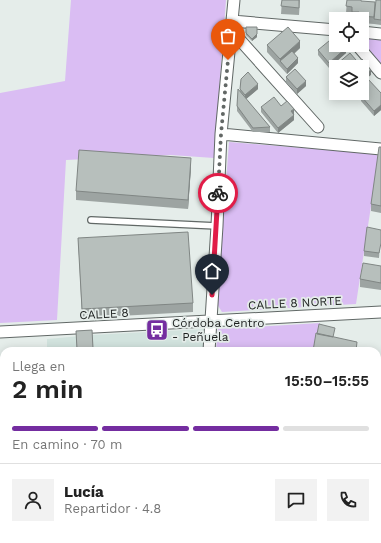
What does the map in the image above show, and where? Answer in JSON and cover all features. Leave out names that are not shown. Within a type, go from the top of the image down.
[{"type":"street","points":[[209,347],[221,134],[234,0]]},
{"type":"street","points":[[232,26],[329,30]]},
{"type":"street","points":[[232,26],[318,127]]},
{"type":"street","points":[[369,33],[381,34]]},
{"type":"street","points":[[363,52],[381,73]]},
{"type":"street","points":[[221,134],[381,149]]},
{"type":"street","name":"CALLE 8 NORTE","points":[[210,321],[381,312]]},
{"type":"street","name":"CALLE 8","points":[[0,332],[210,321]]},
{"type":"lane","points":[[91,220],[217,226]]},
{"type":"shaded area","points":[[71,0],[226,0],[214,158],[171,155],[66,160],[57,320],[0,323],[0,93],[65,81]]},
{"type":"shaded area","points":[[369,38],[381,39],[381,65],[369,51]]},
{"type":"shaded area","points":[[229,142],[379,154],[356,304],[222,312],[217,304]]},
{"type":"shaded area","points":[[320,323],[316,347],[216,347],[218,329]]},
{"type":"shaded area","points":[[205,329],[204,347],[47,347],[47,339]]},
{"type":"building","points":[[282,0],[299,0],[299,8],[281,6]]},
{"type":"building","points":[[347,0],[375,2],[374,17],[369,17],[369,12],[352,12],[352,7],[346,6]]},
{"type":"building","points":[[376,0],[381,0],[381,20],[374,19]]},
{"type":"building","points":[[246,27],[257,27],[257,34],[252,39],[246,33]]},
{"type":"building","points":[[288,27],[300,41],[280,59],[267,45]]},
{"type":"building","points":[[329,41],[329,52],[341,52],[332,60],[329,60],[329,63],[318,50]]},
{"type":"building","points":[[292,51],[298,58],[287,69],[280,61]]},
{"type":"building","points":[[350,53],[356,60],[342,60]]},
{"type":"building","points":[[295,69],[306,81],[297,89],[286,77]]},
{"type":"building","points":[[248,72],[258,84],[245,95],[240,89],[241,79]]},
{"type":"building","points":[[369,80],[381,93],[381,105],[374,111],[364,100],[369,100]]},
{"type":"building","points":[[238,89],[270,127],[253,128],[237,106]]},
{"type":"building","points":[[274,97],[281,106],[287,101],[294,109],[291,111],[294,115],[278,128],[261,107]]},
{"type":"building","points":[[379,147],[381,147],[381,206],[371,204]]},
{"type":"building","points":[[79,150],[191,158],[188,200],[76,191]]},
{"type":"building","points":[[367,227],[381,230],[379,253],[364,251]]},
{"type":"building","points":[[188,232],[193,303],[82,309],[78,238]]},
{"type":"building","points":[[363,263],[381,266],[381,283],[360,279]]},
{"type":"building","points":[[319,324],[335,328],[333,337],[317,334]]},
{"type":"building","points":[[92,330],[93,347],[77,347],[76,331]]},
{"type":"building","points":[[316,333],[357,342],[356,347],[314,347]]},
{"type":"way so far","points":[[218,193],[221,134],[228,60]]},
{"type":"place","name":"Córdoba Centro - Peñuela","points":[[157,330]]},
{"type":"route","points":[[212,295],[218,193]]}]
